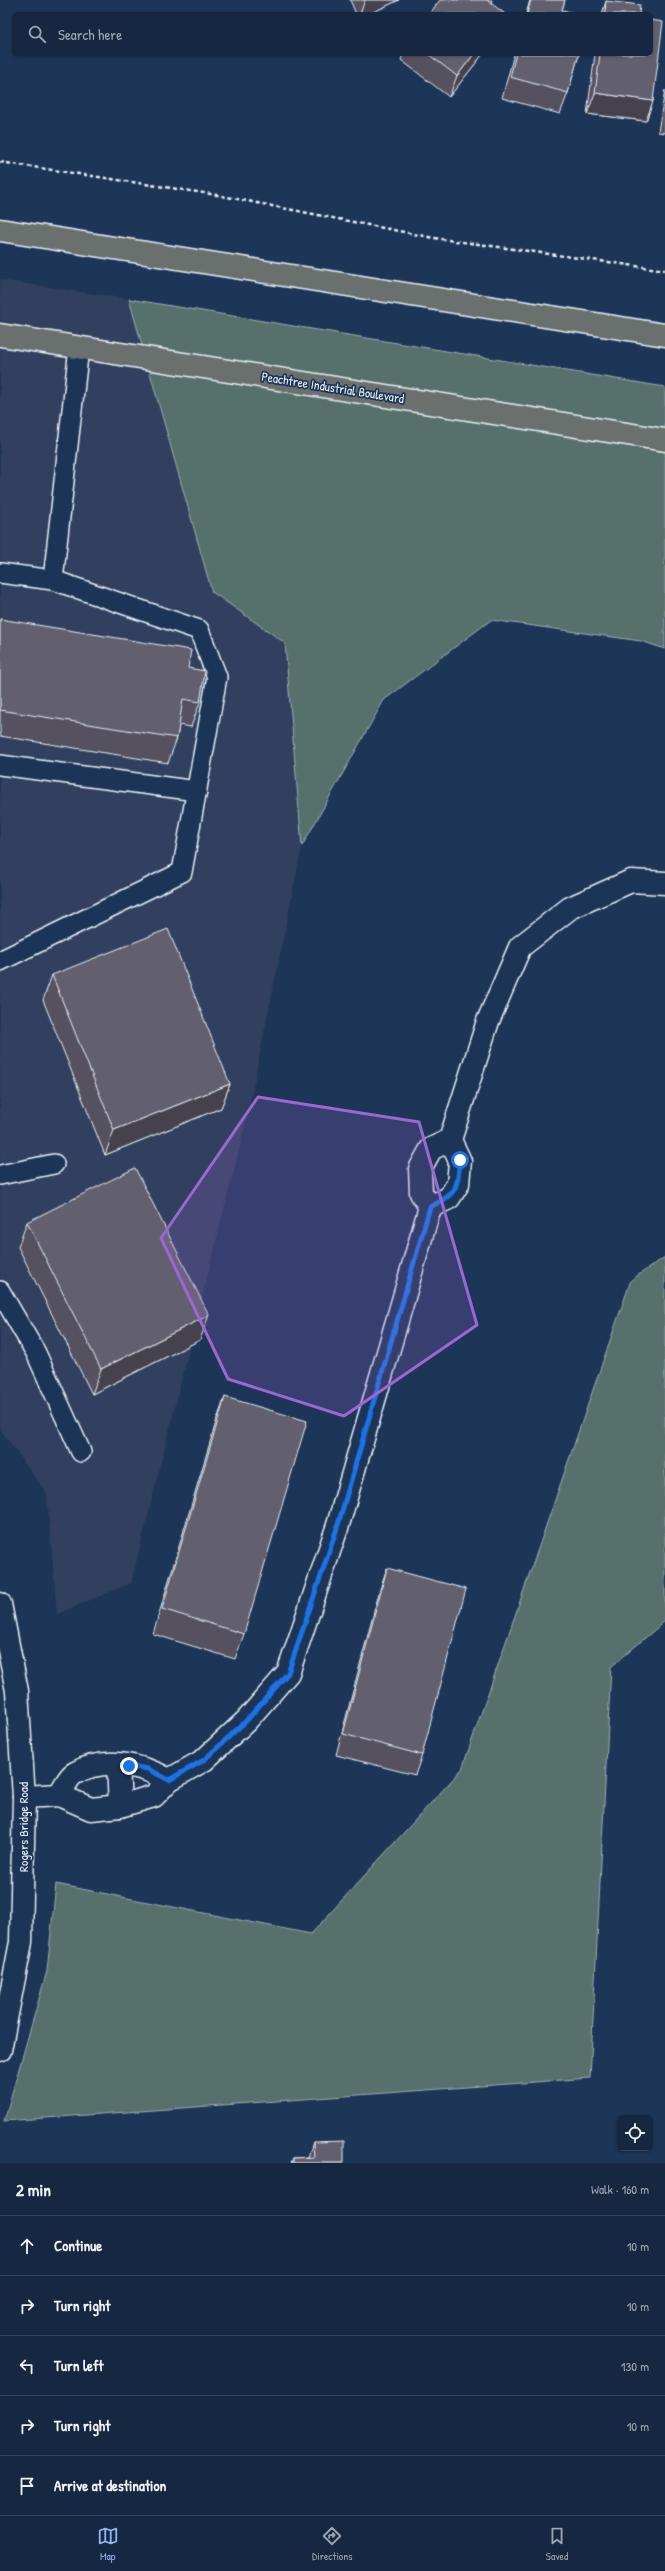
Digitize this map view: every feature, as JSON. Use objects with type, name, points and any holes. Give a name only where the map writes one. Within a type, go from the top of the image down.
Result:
[{"type":"highway","points":[[0,230],[665,335]]},
{"type":"highway","name":"Peachtree Industrial Boulevard","points":[[0,335],[665,440]]},
{"type":"street","points":[[24,1797],[59,1795],[91,1809],[120,1806],[154,1796],[169,1780],[204,1760],[246,1721],[288,1673],[338,1525],[430,1207],[449,1198],[458,1184],[460,1160],[450,1140],[488,1021],[520,947],[570,908],[631,881],[665,883]]},
{"type":"street","points":[[430,1207],[420,1193],[420,1169],[431,1149],[450,1140]]},
{"type":"street","name":"Rogers Bridge Road","points":[[0,1604],[17,1691],[24,1797],[21,1942],[7,1985],[0,2050]]},
{"type":"street","points":[[59,1795],[74,1773],[100,1764],[148,1769],[169,1780]]},
{"type":"street","points":[[118,1765],[120,1806]]},
{"type":"lane","points":[[53,580],[79,347]]},
{"type":"lane","points":[[0,573],[53,580],[199,630],[217,677],[182,872],[0,960]]},
{"type":"lane","points":[[0,765],[197,791]]},
{"type":"lane","points":[[0,1176],[54,1164]]},
{"type":"lane","points":[[0,1291],[36,1353],[81,1452]]},
{"type":"path","points":[[0,162],[217,195],[434,238],[665,270]]},
{"type":"highlighted area","points":[[258,1097],[419,1122],[477,1325],[344,1416],[228,1379],[161,1238]]},
{"type":"shaded area","points":[[0,280],[129,299],[212,592],[285,643],[302,846],[246,1122],[131,1583],[57,1614],[47,1494],[0,1429]]},
{"type":"green space","points":[[129,299],[665,387],[665,649],[641,641],[491,620],[384,700],[302,846],[285,643],[212,592]]},
{"type":"green space","points":[[665,1257],[665,1621],[611,1667],[590,2078],[4,2121],[47,1971],[56,1884],[311,1934],[462,1769],[631,1280]]},
{"type":"building","points":[[440,0],[487,0],[502,12],[431,12]]},
{"type":"building","points":[[531,0],[565,0],[562,10],[570,12],[528,12]]},
{"type":"building","points":[[606,1],[640,5],[639,12],[605,12]]},
{"type":"building","points":[[653,20],[663,22],[653,101],[595,93],[600,56],[653,56]]},
{"type":"building","points":[[431,56],[472,56],[457,76]]},
{"type":"building","points":[[515,56],[578,56],[568,93],[510,77]]},
{"type":"building","points":[[0,619],[191,650],[188,668],[205,671],[200,702],[183,699],[177,738],[0,710]]},
{"type":"building","points":[[168,929],[230,1084],[114,1130],[52,975]]},
{"type":"building","points":[[135,1168],[209,1315],[101,1369],[27,1222]]},
{"type":"building","points":[[225,1397],[307,1421],[244,1634],[162,1609]]},
{"type":"building","points":[[387,1568],[466,1589],[422,1755],[343,1734]]},
{"type":"building","points":[[344,2141],[344,2163],[293,2163],[293,2158],[314,2157],[313,2142]]},
{"type":"route","points":[[129,1766],[148,1769],[169,1780],[204,1760],[246,1721],[288,1673],[338,1525],[430,1207],[449,1198],[458,1184],[460,1160]]}]
